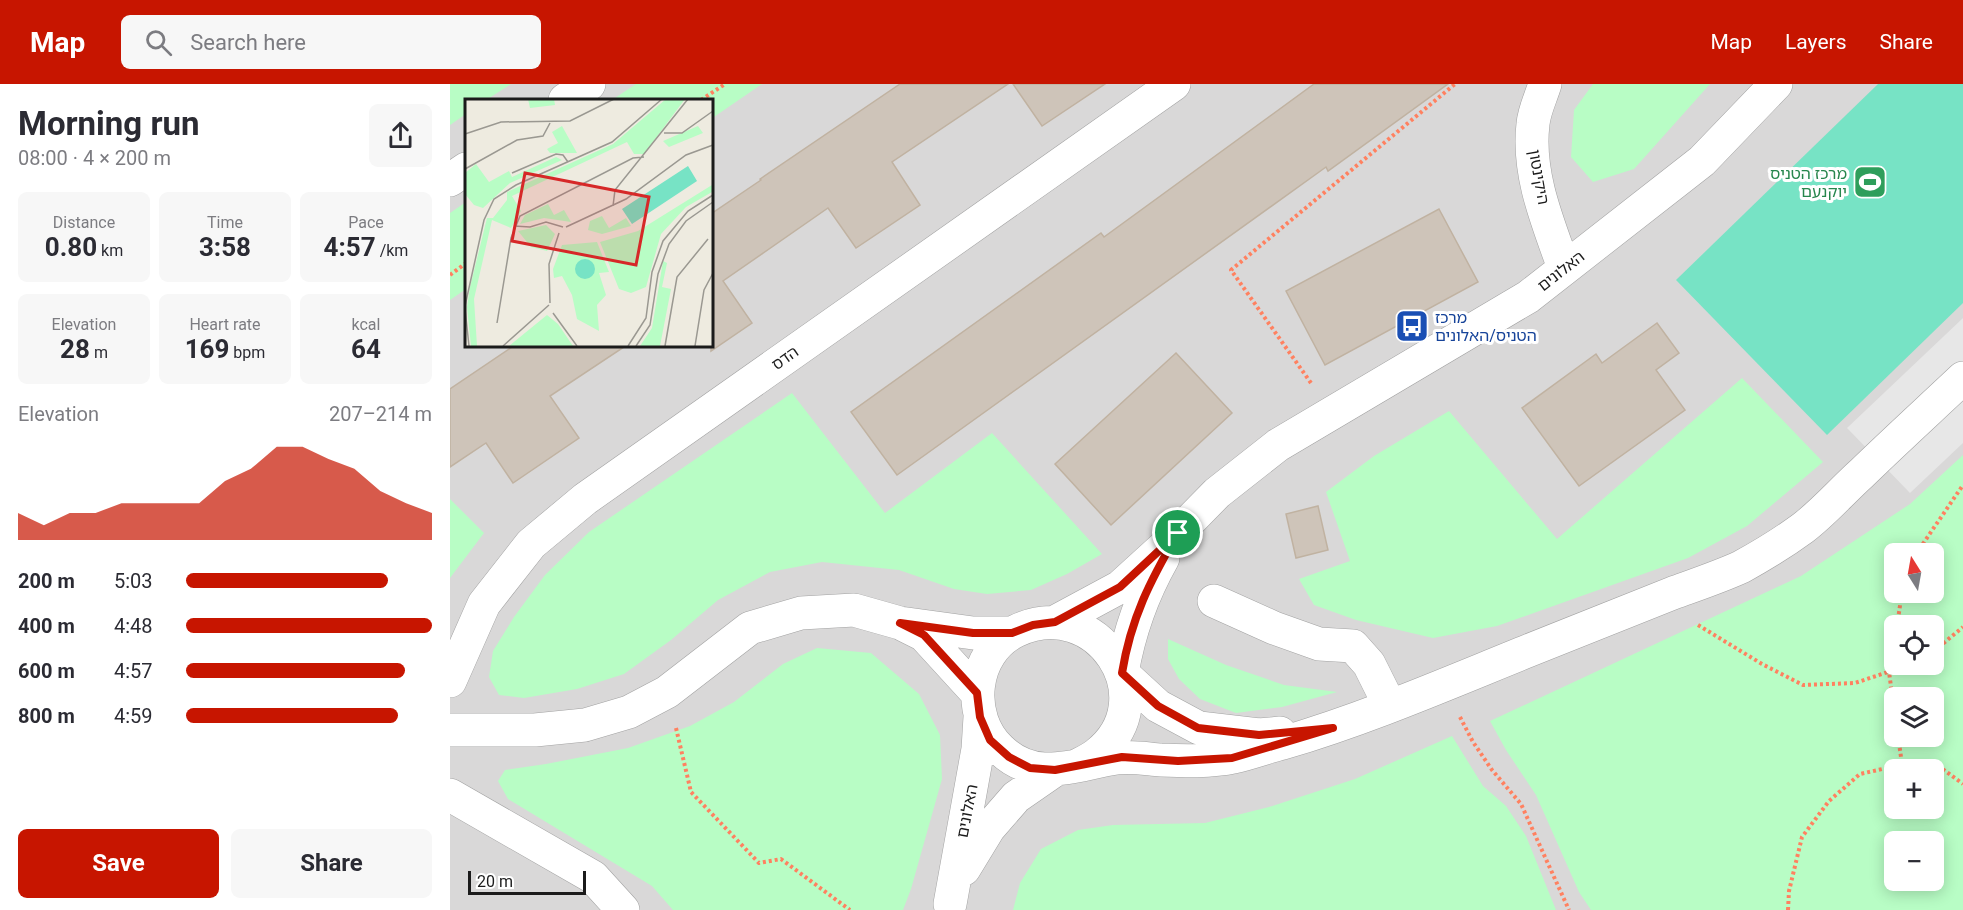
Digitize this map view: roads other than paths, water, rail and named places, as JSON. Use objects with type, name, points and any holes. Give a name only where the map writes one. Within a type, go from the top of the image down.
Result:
[{"type":"street","points":[[566,99],[589,84]]},
{"type":"street","name":"הדס","points":[[450,681],[484,604],[531,544],[585,499],[1174,84]]},
{"type":"street","name":"היקינטון","points":[[1545,84],[1533,123],[1533,160],[1540,199],[1564,268]]},
{"type":"street","name":"האלונים","points":[[1055,622],[1120,587],[1217,493],[1269,452],[1528,297],[1702,161],[1776,84]]},
{"type":"street","points":[[450,180],[465,170]]},
{"type":"street","points":[[900,623],[924,635],[978,705],[990,740],[1009,757],[1030,768],[1067,768],[1122,757],[1178,761],[1232,758],[1333,728],[1741,566],[1804,527],[1963,378]]},
{"type":"street","name":"האלונים","points":[[1122,673],[1127,642],[1138,609],[1151,579],[1178,533]]},
{"type":"street","points":[[1214,601],[1274,628],[1319,644],[1353,646],[1369,664],[1390,706]]},
{"type":"street","points":[[450,730],[535,730],[585,725],[629,712],[667,692],[750,628],[801,613],[854,610],[900,623],[973,633],[1012,633]]},
{"type":"street","points":[[978,705],[982,668],[995,647],[1012,633],[1033,625],[1055,622],[1077,627],[1096,637],[1112,653],[1122,673],[1125,695],[1122,718],[1112,738],[1097,754],[1067,768]]},
{"type":"street","points":[[1122,673],[1158,706],[1198,728],[1259,735],[1333,728]]},
{"type":"street","name":"האלונים","points":[[949,907],[978,749],[978,705]]},
{"type":"street","name":"האלונים","points":[[949,907],[966,866],[989,828],[1016,797],[1067,768]]},
{"type":"street","points":[[450,795],[593,877],[623,910]]},
{"type":"place","name":"מרכז הטניס יוקנעם","points":[[1870,182]]},
{"type":"place","name":"מרכז הטניס/האלונים","points":[[1412,326]]}]
